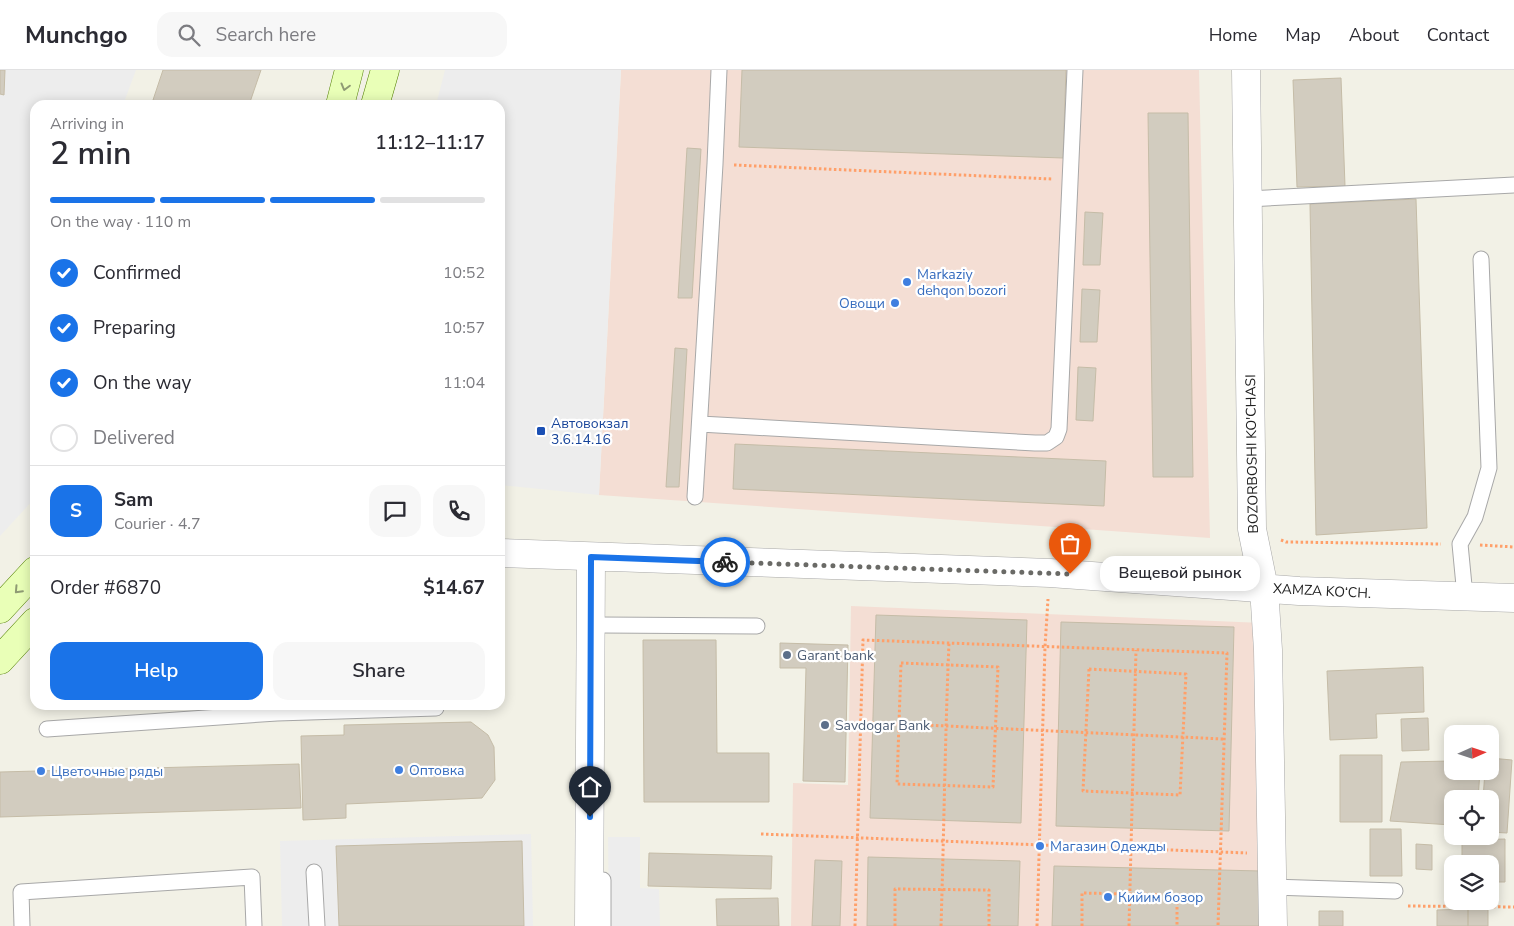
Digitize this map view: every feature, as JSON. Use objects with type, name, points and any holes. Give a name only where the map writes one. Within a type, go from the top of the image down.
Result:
[{"type":"main road","points":[[341,100],[349,70]]},
{"type":"main road","points":[[376,100],[385,70]]},
{"type":"main road","points":[[0,609],[30,577]]},
{"type":"main road","points":[[0,660],[30,627]]},
{"type":"street","name":"BOZORBOSHI KO'CHASI","points":[[1246,70],[1252,529],[1264,588],[1268,650],[1270,853],[1273,926]]},
{"type":"street","name":"XAMZA KO‘CH.","points":[[505,553],[1050,573],[1264,588],[1514,598]]},
{"type":"street","points":[[589,926],[595,558]]},
{"type":"lane","points":[[696,497],[716,164],[719,70]]},
{"type":"lane","points":[[700,424],[1035,443],[1047,442],[1056,438],[1059,429],[1075,70]]},
{"type":"lane","points":[[1248,199],[1514,185]]},
{"type":"lane","points":[[1465,596],[1460,544],[1475,517],[1489,468],[1481,259]]},
{"type":"lane","points":[[595,558],[601,625],[603,926]]},
{"type":"lane","points":[[601,625],[757,626]]},
{"type":"lane","points":[[48,728],[264,710]]},
{"type":"lane","points":[[314,872],[316,926]]},
{"type":"lane","points":[[22,926],[21,892],[252,877],[254,926]]},
{"type":"lane","points":[[1272,887],[1394,891]]},
{"type":"path","points":[[716,164],[1070,180]]},
{"type":"path","points":[[1252,529],[1286,542],[1460,544],[1514,547]]},
{"type":"path","points":[[1037,926],[1045,647],[1050,573]]},
{"type":"path","points":[[855,926],[864,640],[1227,653],[1218,926]]},
{"type":"path","points":[[941,926],[945,785],[944,726],[949,643]]},
{"type":"path","points":[[1129,926],[1136,650]]},
{"type":"path","points":[[901,663],[998,667],[993,788],[896,784],[899,724],[901,663]]},
{"type":"path","points":[[1089,669],[1186,674],[1180,795],[1083,791],[1087,733],[1089,669]]},
{"type":"path","points":[[861,722],[1223,739]]},
{"type":"path","points":[[760,834],[1220,853],[1270,853]]},
{"type":"path","points":[[894,926],[895,888],[989,890],[989,926]]},
{"type":"path","points":[[1082,926],[1082,893],[1177,895],[1177,926]]},
{"type":"shaded area","points":[[0,70],[136,70],[125,100],[30,100],[30,503],[0,536]]},
{"type":"shaded area","points":[[445,70],[621,70],[599,495],[505,486],[505,100],[437,100]]},
{"type":"shaded area","name":"Markaziy dehqon bozori","points":[[621,70],[1199,70],[1210,538],[599,495]]},
{"type":"shaded area","points":[[851,606],[1263,623],[1265,926],[791,926],[793,783],[848,785]]},
{"type":"shaded area","points":[[531,834],[533,926],[282,926],[280,841]]},
{"type":"shaded area","points":[[608,837],[640,837],[640,888],[659,889],[660,926],[609,926]]},
{"type":"building","points":[[0,70],[5,70],[4,95],[0,94]]},
{"type":"building","points":[[163,70],[261,70],[251,100],[153,100]]},
{"type":"building","points":[[742,70],[1066,70],[1063,158],[739,147]]},
{"type":"building","points":[[1341,78],[1345,186],[1297,187],[1293,80]]},
{"type":"building","points":[[1148,113],[1188,113],[1193,477],[1153,477]]},
{"type":"building","points":[[687,148],[701,149],[692,298],[678,298]]},
{"type":"building","points":[[1416,199],[1427,528],[1316,535],[1310,204]]},
{"type":"building","points":[[1085,212],[1103,213],[1100,265],[1083,265]]},
{"type":"building","points":[[1082,289],[1100,290],[1097,342],[1080,342]]},
{"type":"building","points":[[675,348],[687,349],[679,487],[666,487]]},
{"type":"building","points":[[1078,367],[1096,368],[1093,421],[1076,420]]},
{"type":"building","points":[[735,444],[1106,461],[1104,506],[733,489]]},
{"type":"building","points":[[876,615],[1027,620],[1021,823],[870,818]]},
{"type":"building","points":[[1061,622],[1234,627],[1229,831],[1056,826]]},
{"type":"building","points":[[643,640],[716,640],[717,753],[769,753],[769,802],[644,802]]},
{"type":"building","name":"Savdogar Bank","points":[[780,643],[848,645],[845,782],[803,781],[806,668],[780,668]]},
{"type":"building","points":[[1423,667],[1424,712],[1376,714],[1377,738],[1330,740],[1327,671]]},
{"type":"building","points":[[1428,718],[1429,750],[1402,751],[1401,719]]},
{"type":"building","name":"Оптовка","points":[[471,722],[488,735],[494,747],[495,780],[482,798],[346,804],[346,818],[303,820],[301,736],[344,735],[344,725]]},
{"type":"building","points":[[1340,755],[1382,755],[1382,822],[1340,822]]},
{"type":"building","points":[[1499,759],[1512,760],[1507,833],[1499,833],[1499,790],[1484,790],[1484,780],[1499,780]]},
{"type":"building","points":[[1444,761],[1444,780],[1479,780],[1479,790],[1444,790],[1444,824],[1390,821],[1401,762]]},
{"type":"building","points":[[299,764],[301,808],[0,817],[0,772]]},
{"type":"building","points":[[1370,829],[1401,829],[1402,876],[1370,876]]},
{"type":"building","points":[[1499,839],[1505,839],[1505,882],[1499,882],[1499,855],[1462,855],[1462,845],[1499,845]]},
{"type":"building","points":[[522,841],[524,926],[339,926],[336,846]]},
{"type":"building","points":[[1416,844],[1432,845],[1432,870],[1416,869]]},
{"type":"building","points":[[649,853],[772,856],[771,889],[648,886]]},
{"type":"building","points":[[868,857],[1020,861],[1018,926],[867,926]]},
{"type":"building","points":[[815,860],[842,861],[840,926],[812,926]]},
{"type":"building","points":[[1054,866],[1261,871],[1260,926],[1052,926]]},
{"type":"building","points":[[778,898],[779,926],[717,926],[716,899]]},
{"type":"building","points":[[1437,910],[1468,910],[1468,926],[1437,926]]},
{"type":"building","points":[[1468,910],[1488,910],[1488,926],[1468,926]]},
{"type":"building","points":[[1319,911],[1343,911],[1343,926],[1319,926]]},
{"type":"way so far","points":[[725,562],[1070,574]]},
{"type":"place","name":"Markaziy dehqon bozori","points":[[907,282]]},
{"type":"place","name":"Овощи","points":[[895,303]]},
{"type":"place","name":"Автовокзал 3.6.14.16","points":[[541,431]]},
{"type":"place","name":"Вещевой рынок","points":[[1070,574]]},
{"type":"place","name":"Garant bank","points":[[787,655]]},
{"type":"place","name":"Savdogar Bank","points":[[825,725]]},
{"type":"place","name":"Оптовка","points":[[399,770]]},
{"type":"place","name":"Цветочные ряды","points":[[41,771]]},
{"type":"place","name":"Магазин Одежды","points":[[1040,846]]},
{"type":"place","name":"Кийим бозор","points":[[1108,897]]},
{"type":"route","points":[[590,817],[591,557],[725,562]]}]
